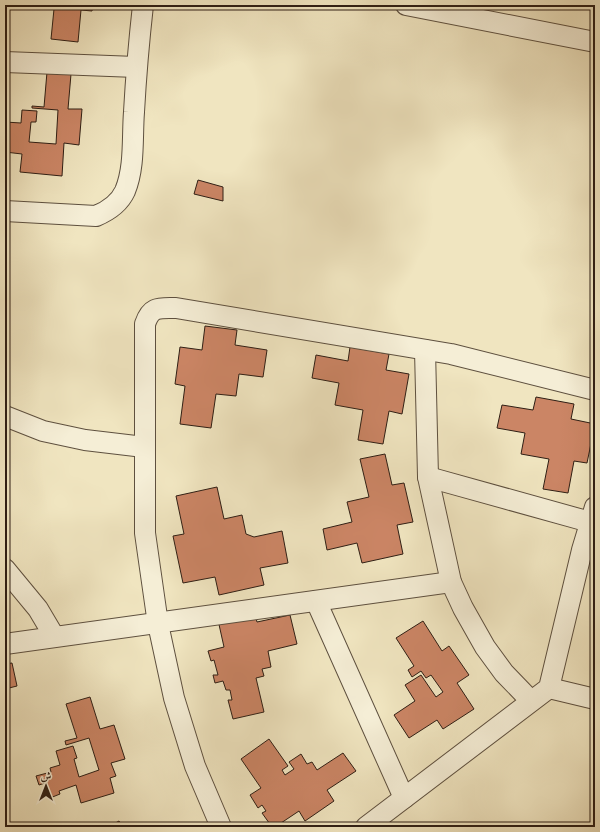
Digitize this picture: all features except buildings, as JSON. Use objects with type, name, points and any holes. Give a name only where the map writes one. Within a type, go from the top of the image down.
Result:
[{"type":"street","points":[[5,211],[96,216],[109,210],[117,203],[125,191],[130,172],[136,66],[143,5]]},
{"type":"street","points":[[406,5],[595,42]]},
{"type":"street","points":[[5,62],[136,66]]},
{"type":"street","points":[[220,827],[195,766],[174,698],[158,624],[145,533],[145,324],[148,314],[154,309],[176,308],[451,354],[595,390]]},
{"type":"street","points":[[425,350],[428,477],[451,582],[462,608],[486,647],[504,673],[531,701]]},
{"type":"street","points":[[5,416],[43,432],[85,440],[144,447]]},
{"type":"street","points":[[366,827],[548,688],[589,551],[593,514],[428,477]]},
{"type":"street","points":[[5,569],[38,609],[54,636]]},
{"type":"street","points":[[5,644],[54,636],[158,624],[451,582]]},
{"type":"street","points":[[316,601],[404,798]]},
{"type":"street","points":[[548,688],[595,699]]}]
